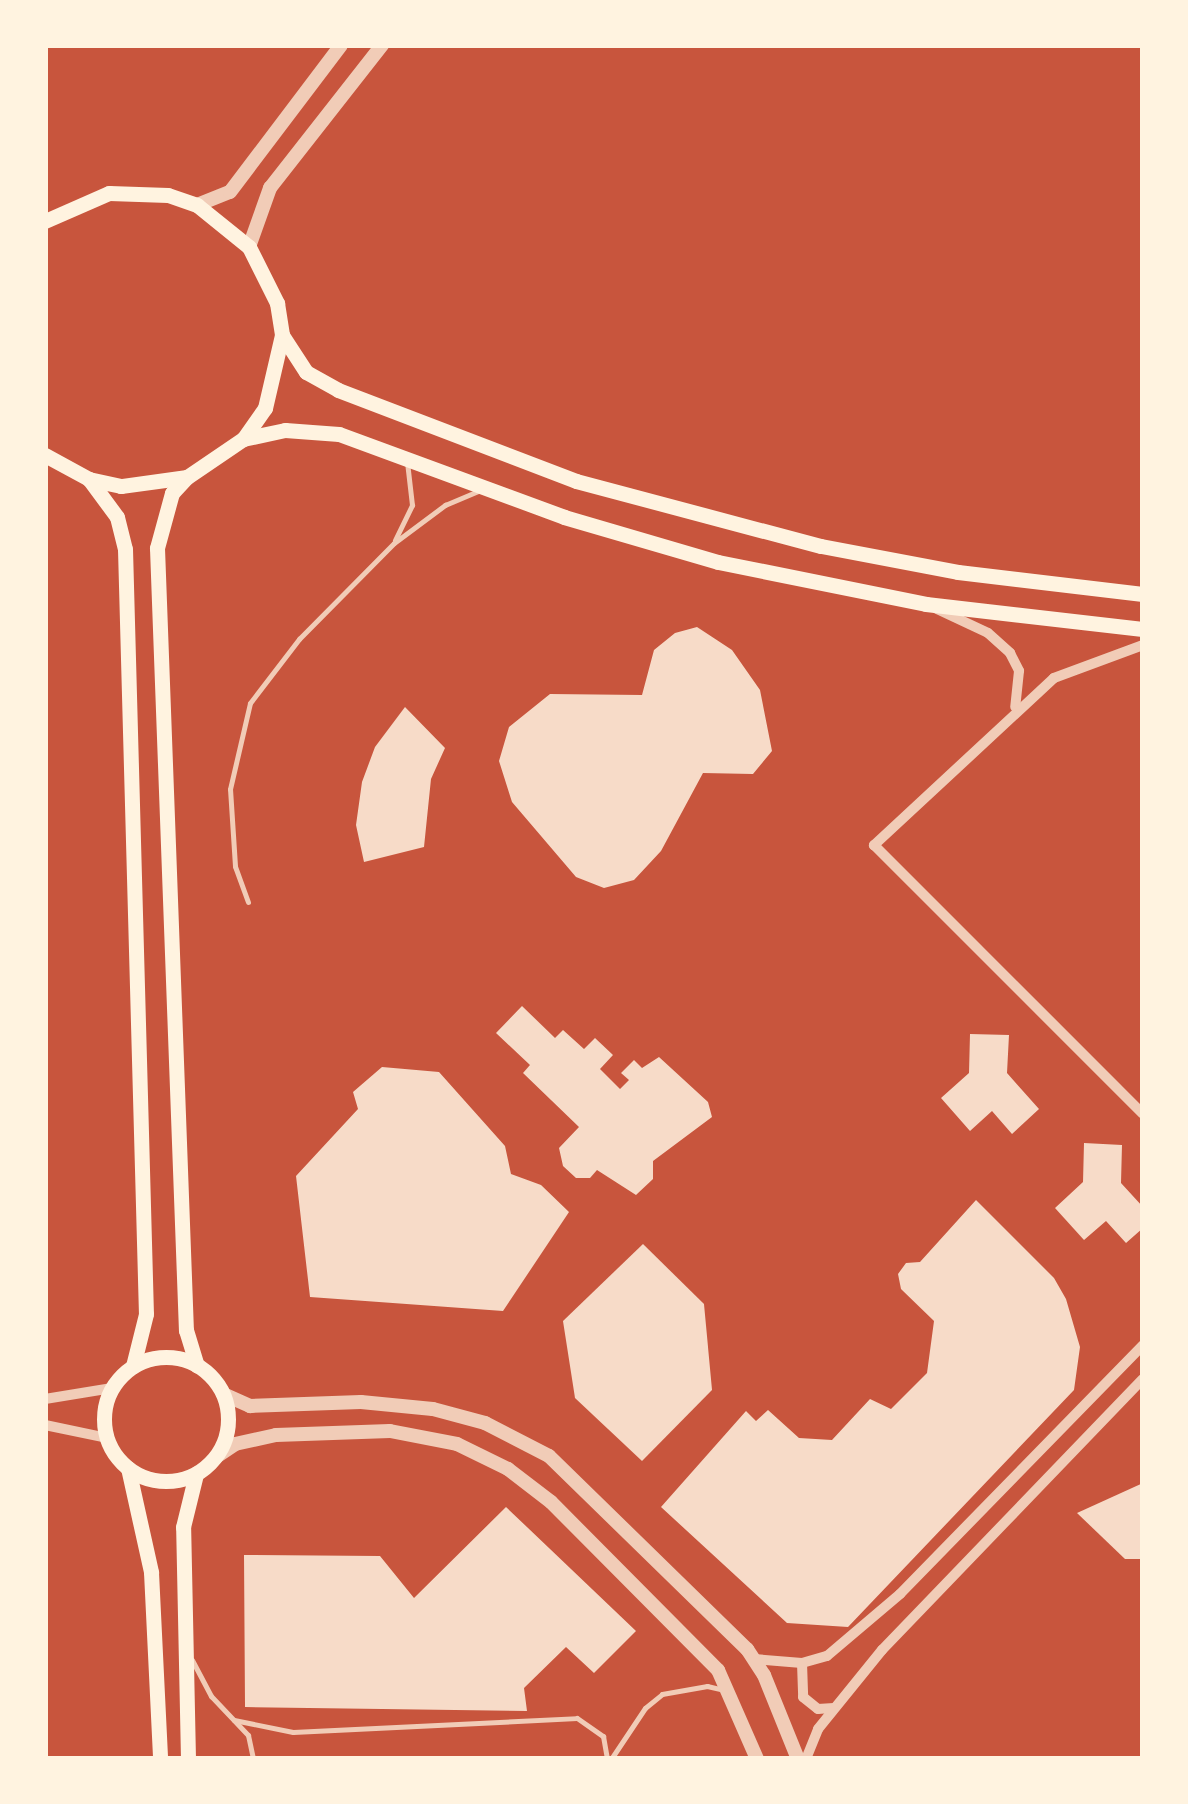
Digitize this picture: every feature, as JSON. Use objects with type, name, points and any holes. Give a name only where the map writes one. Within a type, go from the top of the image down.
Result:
[{"type":"main road","points":[[45,221],[109,193],[168,195],[197,205],[249,246],[266,274],[282,335],[306,372],[338,390],[576,482],[821,546],[958,572],[1143,594]]},
{"type":"main road","points":[[128,1468],[161,1481],[196,1474],[216,1457],[228,1427],[223,1394],[198,1365],[186,1330],[158,548],[172,493],[186,477],[243,439],[265,408],[282,335]]},
{"type":"main road","points":[[243,439],[316,430],[718,562],[926,604],[1143,630]]},
{"type":"main road","points":[[45,456],[89,479],[154,485],[186,477]]},
{"type":"main road","points":[[89,479],[117,517],[125,549],[146,1314],[134,1366]]},
{"type":"main road","points":[[160,1759],[151,1572],[128,1468],[107,1438],[104,1413],[112,1388],[134,1366],[165,1356],[198,1365]]},
{"type":"main road","points":[[188,1759],[183,1527],[196,1474]]},
{"type":"street","points":[[197,205],[230,192],[342,45]]},
{"type":"street","points":[[249,246],[270,188],[382,45]]},
{"type":"street","points":[[926,604],[988,633],[1010,653],[1019,671],[1015,708]]},
{"type":"street","points":[[1143,645],[1072,667],[1015,708],[874,845],[1143,1114]]},
{"type":"street","points":[[754,1659],[802,1663],[827,1656],[900,1594],[1143,1345]]},
{"type":"street","points":[[806,1759],[834,1708],[1143,1379]]},
{"type":"street","points":[[45,1399],[112,1388]]},
{"type":"street","points":[[223,1394],[250,1406],[408,1405],[485,1423],[529,1443],[608,1507],[754,1659],[798,1759]]},
{"type":"street","points":[[45,1425],[107,1438]]},
{"type":"street","points":[[216,1457],[247,1440],[368,1431],[432,1437],[474,1451],[551,1502],[680,1629],[732,1693],[758,1759]]},
{"type":"street","points":[[802,1663],[803,1697],[818,1709],[834,1708]]},
{"type":"lane","points":[[394,543],[412,505],[404,456]]},
{"type":"lane","points":[[248,902],[236,866],[231,804],[242,721],[299,640],[394,543],[464,494],[501,492]]},
{"type":"lane","points":[[186,1648],[210,1696],[248,1735],[253,1759]]},
{"type":"lane","points":[[609,1759],[645,1708],[662,1694],[707,1686],[732,1693]]},
{"type":"lane","points":[[234,1720],[293,1732],[578,1718],[602,1736],[609,1759]]},
{"type":"building","points":[[697,627],[732,650],[760,690],[772,751],[753,774],[703,773],[661,851],[634,880],[604,888],[576,877],[512,802],[499,761],[509,727],[550,694],[642,695],[654,650],[675,633]]},
{"type":"building","points":[[405,707],[445,748],[431,779],[424,847],[364,862],[356,825],[362,782],[375,747]]},
{"type":"building","points":[[522,1006],[555,1038],[563,1030],[584,1049],[595,1038],[613,1055],[600,1069],[620,1089],[629,1080],[621,1073],[634,1060],[642,1068],[659,1057],[708,1102],[712,1117],[653,1161],[653,1179],[636,1195],[597,1170],[590,1178],[576,1178],[563,1166],[559,1148],[579,1127],[523,1073],[530,1065],[496,1033]]},
{"type":"building","points":[[970,1034],[1009,1035],[1007,1073],[1039,1109],[1012,1134],[992,1111],[970,1131],[941,1098],[969,1073]]},
{"type":"building","points":[[382,1067],[439,1072],[505,1146],[511,1174],[541,1185],[569,1212],[503,1311],[310,1297],[296,1176],[358,1109],[353,1092]]},
{"type":"building","points":[[1084,1143],[1122,1145],[1121,1183],[1143,1207],[1143,1228],[1126,1243],[1106,1221],[1084,1240],[1055,1208],[1083,1182]]},
{"type":"building","points":[[976,1200],[1054,1278],[1066,1299],[1080,1347],[1074,1390],[848,1627],[787,1623],[661,1507],[746,1411],[756,1421],[768,1410],[799,1438],[832,1440],[870,1399],[891,1409],[927,1373],[934,1321],[901,1289],[898,1274],[906,1263],[920,1262]]},
{"type":"building","points":[[643,1244],[704,1304],[712,1390],[642,1461],[575,1398],[563,1321]]},
{"type":"building","points":[[1143,1483],[1143,1559],[1125,1559],[1077,1513]]},
{"type":"building","points":[[506,1507],[636,1631],[594,1673],[566,1647],[524,1688],[527,1711],[245,1707],[244,1555],[380,1556],[414,1598]]}]
